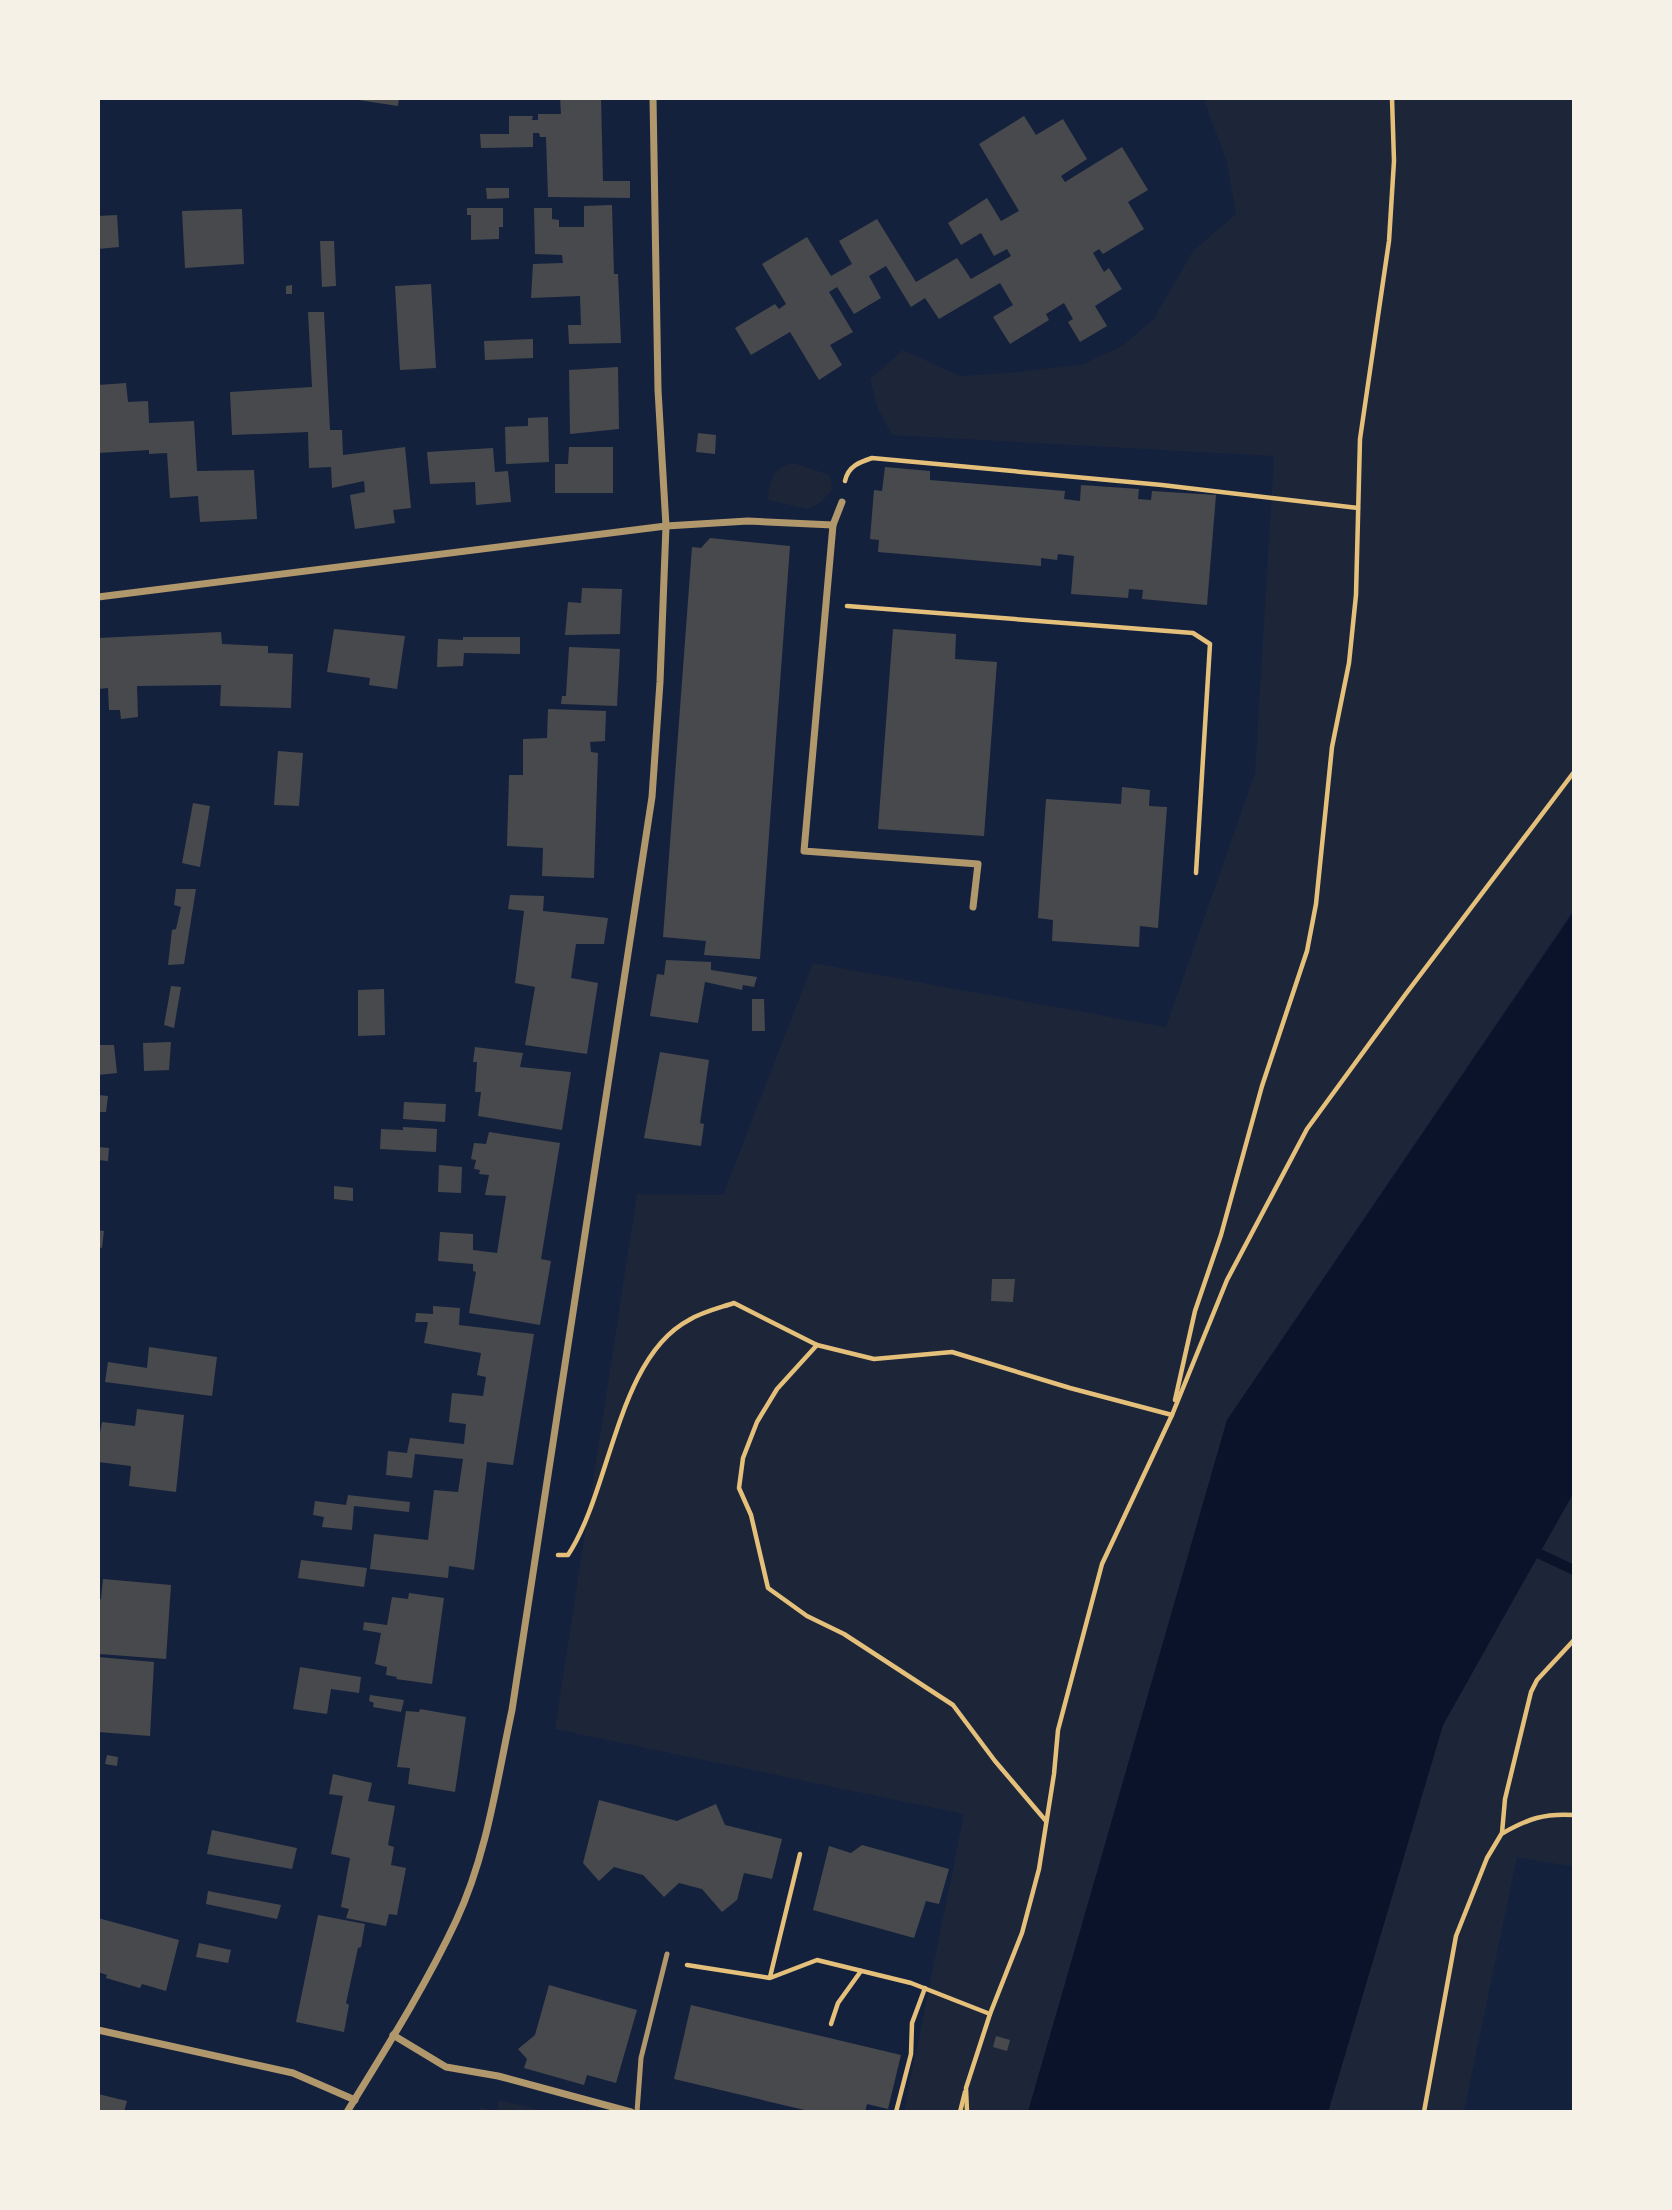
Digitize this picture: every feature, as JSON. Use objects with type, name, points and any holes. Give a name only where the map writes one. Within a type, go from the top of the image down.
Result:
[{"type":"street","points":[[347,2112],[456,1921],[473,1877],[486,1831],[512,1710],[652,797],[666,526],[658,390],[653,98]]},
{"type":"street","points":[[842,502],[834,526],[804,851],[978,864],[973,907]]},
{"type":"street","points":[[98,597],[666,526],[748,521],[834,526]]},
{"type":"street","points":[[98,2030],[293,2073],[355,2100]]},
{"type":"street","points":[[393,2035],[446,2067],[498,2076],[631,2112]]},
{"type":"lane","points":[[637,2112],[641,2058],[667,1954]]},
{"type":"path","points":[[1172,1415],[1195,1311],[1222,1235],[1262,1086],[1307,951],[1316,904],[1332,747],[1349,663],[1356,595],[1360,439],[1389,241],[1394,162],[1392,98]]},
{"type":"path","points":[[842,502],[846,475],[856,463],[872,458],[1162,485],[1358,508]]},
{"type":"path","points":[[826,604],[1193,633],[1210,644],[1196,873]]},
{"type":"path","points":[[960,2112],[990,2014],[1022,1933],[1039,1869],[1058,1730],[1102,1564],[1172,1415],[1227,1280],[1307,1129],[1574,772]]},
{"type":"path","points":[[536,1554],[568,1555],[574,1546],[590,1514],[632,1393],[646,1362],[663,1341],[688,1320],[734,1303],[817,1345],[873,1359],[952,1352],[1070,1388],[1172,1415]]},
{"type":"path","points":[[817,1345],[777,1390],[757,1422],[743,1458],[739,1488],[751,1514],[768,1588],[807,1616],[844,1634],[953,1705],[1046,1822]]},
{"type":"path","points":[[1424,2112],[1456,1936],[1487,1858],[1502,1833],[1505,1799],[1531,1692],[1537,1680],[1574,1640]]},
{"type":"path","points":[[1502,1833],[1530,1818],[1557,1814],[1574,1815]]},
{"type":"path","points":[[770,1978],[800,1854]]},
{"type":"path","points":[[665,1963],[706,1966],[770,1978],[817,1960],[925,1988],[990,2014]]},
{"type":"path","points":[[831,2024],[838,2003],[861,1971]]},
{"type":"path","points":[[896,2112],[912,2054],[912,2023],[925,1988]]},
{"type":"path","points":[[966,2088],[967,2112]]},
{"type":"shaded area","points":[[1203,98],[1574,98],[1574,909],[1227,1420],[1028,2112],[904,2112],[964,1814],[555,1729],[637,1194],[723,1195],[813,963],[1166,1027],[1255,773],[1274,456],[892,435],[878,409],[870,379],[903,350],[960,376],[1083,364],[1122,346],[1153,320],[1193,251],[1236,214],[1227,162]]},
{"type":"shaded area","points":[[793,463],[830,475],[832,490],[821,502],[808,509],[768,500],[773,476]]},
{"type":"shaded area","points":[[1574,911],[1574,1492],[1443,1725],[1328,2112],[1028,2112],[1227,1420]]},
{"type":"shaded area","points":[[1574,1492],[1574,1867],[1517,1857],[1464,2112],[1328,2112],[1443,1725]]},
{"type":"shaded area","points":[[499,2100],[548,2112],[480,2112],[480,2107],[497,2111]]},
{"type":"building","points":[[345,98],[399,98],[398,106]]},
{"type":"building","points":[[560,98],[601,98],[603,181],[630,181],[630,198],[548,197],[546,137],[540,137],[539,133],[533,133],[533,147],[481,148],[480,134],[509,134],[509,116],[533,116],[532,120],[538,120],[538,114],[561,114]]},
{"type":"building","points":[[1024,116],[1036,135],[1063,119],[1087,159],[1061,176],[1065,182],[1122,147],[1148,190],[1128,202],[1144,229],[1103,254],[1099,249],[1093,253],[1104,272],[1109,268],[1122,289],[1095,306],[1107,326],[1080,342],[1068,322],[1073,319],[1064,303],[1046,314],[1049,320],[1010,344],[993,317],[1013,305],[1000,283],[939,319],[925,298],[911,307],[886,266],[869,276],[881,298],[854,314],[837,287],[829,292],[853,332],[830,345],[842,365],[819,380],[790,332],[751,355],[735,328],[775,304],[779,309],[786,304],[762,264],[807,237],[831,276],[852,264],[839,241],[877,219],[916,282],[957,258],[971,279],[1011,256],[1007,249],[994,256],[981,233],[961,245],[948,223],[987,198],[1001,221],[1019,211],[979,144]]},
{"type":"building","points":[[486,188],[509,188],[509,198],[487,199]]},
{"type":"building","points":[[612,205],[614,274],[618,274],[621,343],[569,344],[568,325],[581,325],[580,296],[531,298],[533,264],[563,263],[562,255],[535,254],[534,208],[552,208],[552,219],[559,220],[559,227],[584,227],[584,206]]},
{"type":"building","points":[[467,208],[503,208],[503,227],[499,227],[499,239],[471,240],[471,215],[467,215]]},
{"type":"building","points":[[242,209],[244,264],[185,268],[182,211]]},
{"type":"building","points":[[117,215],[119,247],[98,249],[98,216]]},
{"type":"building","points":[[320,241],[334,241],[336,286],[322,287]]},
{"type":"building","points":[[431,284],[436,368],[400,370],[395,286]]},
{"type":"building","points":[[292,285],[292,294],[286,294],[286,286]]},
{"type":"building","points":[[308,312],[324,312],[330,430],[342,430],[343,455],[405,447],[411,508],[393,510],[395,523],[355,529],[350,495],[365,492],[364,481],[332,488],[331,467],[309,468],[308,432],[232,435],[230,392],[312,387]]},
{"type":"building","points":[[533,339],[533,358],[485,360],[484,341]]},
{"type":"building","points":[[618,367],[619,429],[570,434],[569,370]]},
{"type":"building","points":[[126,383],[128,402],[148,401],[149,423],[194,421],[197,471],[254,470],[257,519],[200,522],[198,496],[170,498],[167,453],[149,454],[149,450],[98,453],[98,385]]},
{"type":"building","points":[[548,417],[549,462],[506,464],[505,427],[528,426],[528,418]]},
{"type":"building","points":[[698,433],[716,435],[715,454],[696,452]]},
{"type":"building","points":[[569,447],[613,447],[613,493],[555,493],[555,464],[568,464]]},
{"type":"building","points":[[493,448],[495,472],[508,471],[511,502],[476,505],[475,482],[430,484],[427,452]]},
{"type":"building","points":[[885,467],[930,471],[930,480],[1065,491],[1064,499],[1080,501],[1081,485],[1139,489],[1138,499],[1151,500],[1152,491],[1216,495],[1207,605],[1142,599],[1143,590],[1129,589],[1128,598],[1071,594],[1074,556],[1058,554],[1057,560],[1041,558],[1041,566],[878,552],[879,540],[870,539],[874,490],[882,491]]},
{"type":"building","points":[[710,538],[790,546],[760,959],[704,955],[706,941],[663,937],[692,547],[701,548]]},
{"type":"building","points":[[582,588],[622,589],[620,634],[565,635],[568,602],[581,603]]},
{"type":"building","points":[[334,629],[405,636],[397,689],[369,685],[370,678],[327,672]]},
{"type":"building","points":[[893,629],[956,634],[955,659],[997,662],[984,836],[878,829]]},
{"type":"building","points":[[221,632],[222,644],[268,646],[268,653],[293,654],[291,708],[220,706],[221,685],[137,686],[138,717],[121,719],[120,710],[109,710],[108,688],[98,689],[98,638]]},
{"type":"building","points":[[463,637],[520,637],[520,654],[464,653],[463,666],[437,667],[438,639],[463,640]]},
{"type":"building","points":[[569,647],[620,649],[617,706],[561,704],[562,696],[566,696]]},
{"type":"building","points":[[548,709],[606,711],[605,741],[590,742],[591,752],[598,753],[594,878],[542,876],[543,848],[507,846],[509,775],[523,775],[523,739],[547,738]]},
{"type":"building","points":[[278,751],[303,753],[299,806],[274,805]]},
{"type":"building","points":[[1122,787],[1150,790],[1149,806],[1167,807],[1158,928],[1140,926],[1139,947],[1052,941],[1053,920],[1038,918],[1046,799],[1121,804]]},
{"type":"building","points":[[193,803],[210,806],[200,867],[182,863]]},
{"type":"building","points":[[176,889],[196,889],[184,964],[168,965],[172,930],[176,929],[181,907],[174,905]]},
{"type":"building","points":[[510,895],[544,896],[543,911],[608,918],[604,944],[576,944],[571,978],[598,983],[587,1054],[525,1045],[535,987],[515,983],[524,911],[508,909]]},
{"type":"building","points":[[666,960],[711,962],[711,970],[757,977],[754,987],[743,985],[742,990],[705,982],[698,1023],[650,1016],[657,974],[664,975]]},
{"type":"building","points":[[171,986],[181,987],[174,1028],[164,1025]]},
{"type":"building","points":[[384,989],[385,1035],[358,1036],[358,990]]},
{"type":"building","points":[[752,999],[764,999],[765,1031],[752,1031]]},
{"type":"building","points":[[171,1042],[169,1070],[144,1071],[143,1043]]},
{"type":"building","points":[[98,1045],[114,1045],[117,1073],[98,1075]]},
{"type":"building","points":[[475,1047],[523,1053],[520,1067],[571,1072],[562,1130],[478,1116],[481,1092],[475,1092]]},
{"type":"building","points":[[660,1052],[709,1060],[700,1123],[704,1124],[701,1146],[644,1138]]},
{"type":"building","points":[[98,1095],[108,1096],[106,1112],[98,1112]]},
{"type":"building","points":[[404,1102],[446,1104],[445,1122],[403,1119]]},
{"type":"building","points":[[403,1127],[437,1129],[436,1152],[380,1149],[381,1129],[403,1130]]},
{"type":"building","points":[[489,1132],[560,1143],[541,1259],[551,1261],[540,1325],[469,1313],[476,1272],[473,1271],[473,1264],[438,1261],[440,1232],[473,1234],[473,1250],[497,1253],[506,1196],[485,1195],[489,1175],[479,1174],[480,1170],[474,1169],[476,1160],[471,1159],[474,1143],[486,1144]]},
{"type":"building","points":[[98,1147],[109,1148],[108,1161],[98,1160]]},
{"type":"building","points":[[439,1165],[462,1167],[461,1193],[438,1192]]},
{"type":"building","points":[[334,1186],[353,1188],[353,1201],[334,1199]]},
{"type":"building","points":[[98,1230],[104,1231],[102,1248],[98,1247]]},
{"type":"building","points":[[992,1279],[1015,1279],[1013,1302],[991,1301]]},
{"type":"building","points":[[433,1306],[460,1308],[459,1325],[534,1334],[513,1465],[487,1462],[474,1570],[449,1566],[448,1578],[370,1569],[374,1534],[428,1540],[434,1490],[458,1492],[463,1459],[415,1454],[412,1478],[386,1475],[388,1451],[407,1453],[410,1438],[464,1444],[466,1424],[449,1422],[452,1393],[483,1396],[486,1377],[477,1375],[481,1353],[424,1343],[428,1322],[415,1322],[416,1313],[433,1314]]},
{"type":"building","points":[[149,1347],[217,1357],[212,1396],[105,1382],[108,1362],[147,1368]]},
{"type":"building","points":[[137,1409],[184,1415],[176,1492],[129,1486],[131,1466],[98,1462],[102,1422],[135,1426]]},
{"type":"building","points":[[348,1495],[410,1502],[409,1512],[354,1506],[352,1530],[322,1527],[324,1517],[313,1515],[315,1501],[346,1505]]},
{"type":"building","points":[[301,1560],[367,1568],[364,1587],[298,1578]]},
{"type":"building","points":[[103,1579],[171,1585],[166,1659],[99,1654],[98,1599],[101,1599]]},
{"type":"building","points":[[409,1593],[444,1598],[432,1684],[386,1675],[387,1667],[375,1664],[381,1633],[363,1630],[364,1622],[387,1625],[392,1597],[408,1599]]},
{"type":"building","points":[[98,1657],[154,1662],[150,1736],[98,1732]]},
{"type":"building","points":[[300,1667],[361,1677],[359,1693],[331,1689],[327,1714],[293,1709]]},
{"type":"building","points":[[370,1695],[404,1700],[401,1712],[373,1707],[374,1703],[369,1701]]},
{"type":"building","points":[[420,1709],[466,1717],[455,1792],[408,1784],[410,1768],[397,1767],[406,1711],[419,1712]]},
{"type":"building","points":[[107,1755],[118,1757],[117,1766],[105,1764]]},
{"type":"building","points":[[333,1774],[372,1783],[368,1801],[395,1806],[388,1845],[394,1847],[391,1865],[406,1868],[397,1915],[389,1914],[386,1926],[346,1918],[349,1909],[341,1907],[350,1858],[331,1854],[343,1796],[329,1794]]},
{"type":"building","points":[[599,1800],[677,1821],[716,1804],[725,1825],[782,1839],[772,1879],[744,1873],[737,1900],[722,1912],[702,1889],[679,1883],[664,1897],[643,1875],[614,1867],[599,1881],[583,1863]]},
{"type":"building","points":[[212,1830],[297,1848],[292,1869],[207,1854]]},
{"type":"building","points":[[862,1845],[949,1869],[939,1904],[926,1901],[914,1938],[813,1910],[829,1846],[851,1853]]},
{"type":"building","points":[[208,1891],[281,1905],[277,1919],[206,1904]]},
{"type":"building","points":[[318,1915],[365,1924],[346,2003],[349,2005],[344,2032],[296,2022]]},
{"type":"building","points":[[98,1918],[179,1940],[166,1991],[142,1984],[140,1988],[106,1978],[107,1975],[98,1972]]},
{"type":"building","points":[[199,1943],[231,1950],[228,1963],[196,1957]]},
{"type":"building","points":[[549,1985],[637,2010],[616,2083],[587,2075],[584,2085],[524,2068],[527,2059],[518,2049],[535,2035]]},
{"type":"building","points":[[691,2005],[901,2055],[888,2109],[867,2104],[865,2112],[813,2112],[674,2079]]},
{"type":"building","points":[[996,2036],[1010,2040],[1007,2051],[993,2047]]},
{"type":"building","points":[[98,2094],[127,2101],[124,2112],[98,2112]]},
{"type":"waterway","points":[[1529,1549],[1574,1570]]}]
